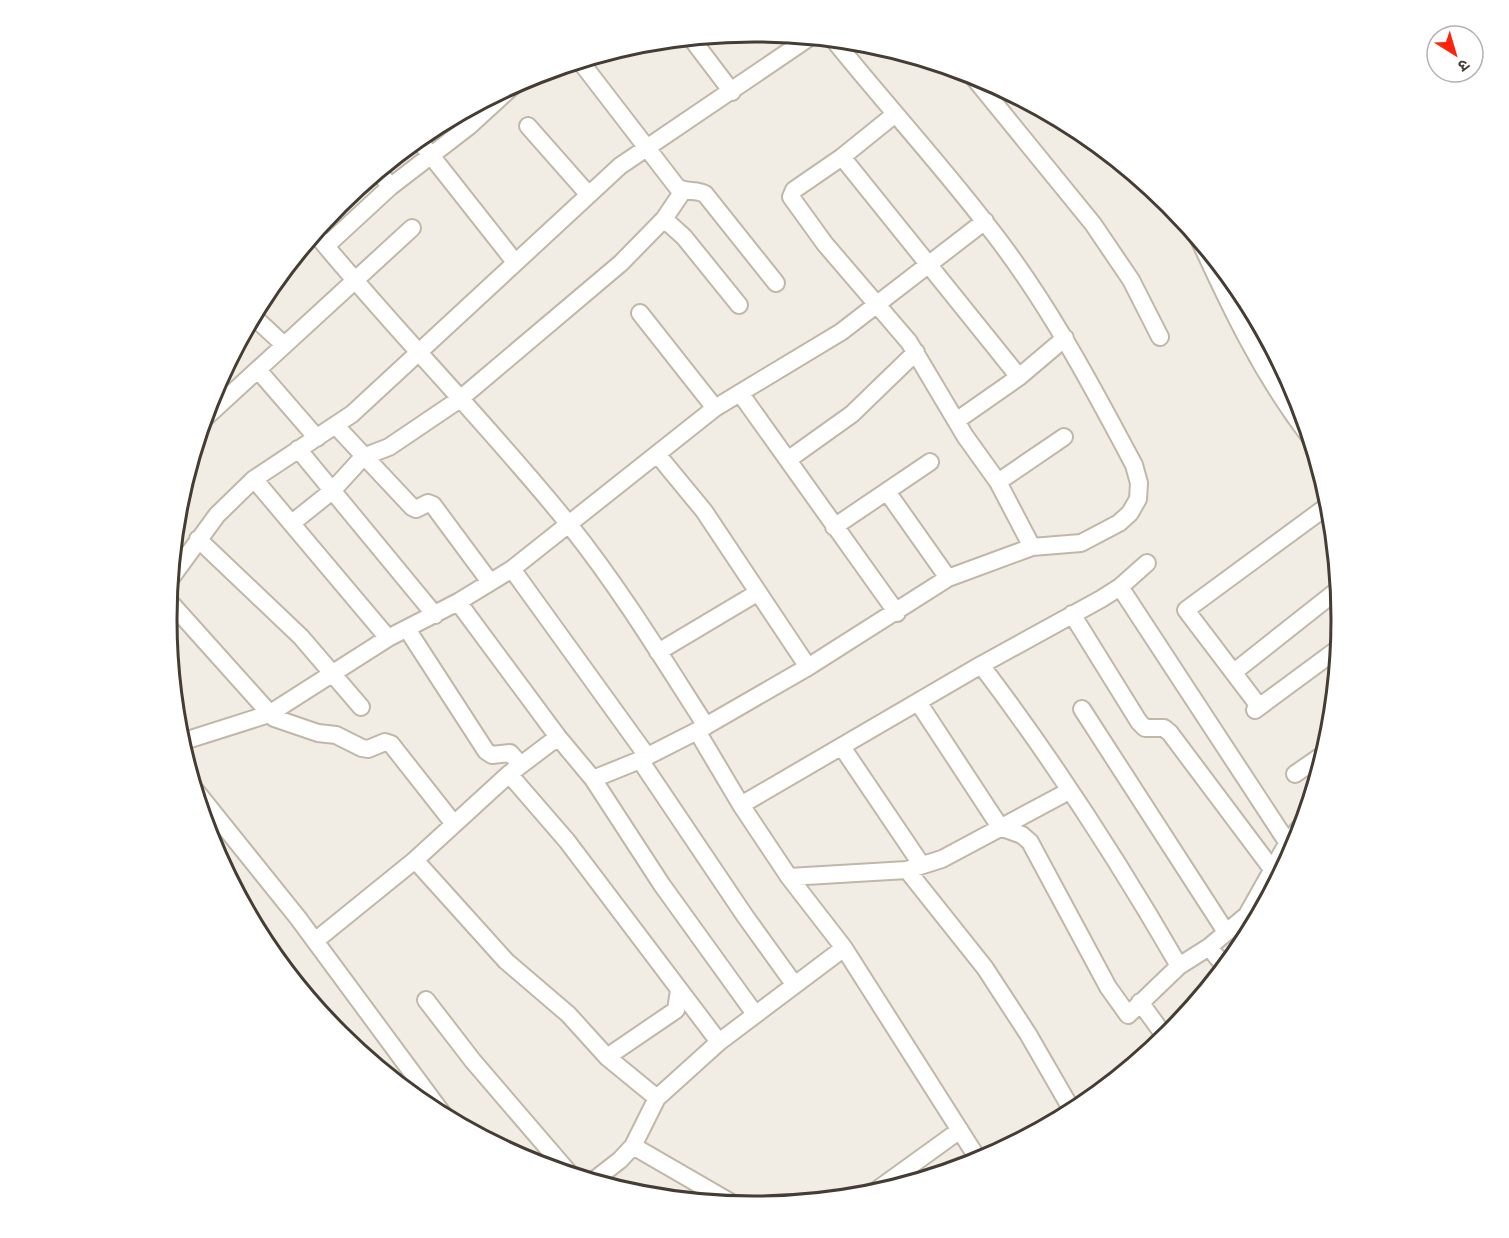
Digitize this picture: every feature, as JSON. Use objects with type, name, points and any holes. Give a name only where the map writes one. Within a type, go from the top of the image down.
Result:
[{"type":"street","points":[[180,565],[217,515],[254,479],[336,426],[421,353],[588,194],[646,147],[732,92],[800,44]]},
{"type":"street","points":[[696,45],[732,92]]},
{"type":"street","points":[[593,779],[644,758],[701,728],[897,613],[948,578],[1032,547],[1081,543],[1119,523],[1130,513],[1138,499],[1139,483],[1134,465],[1065,338],[985,221],[841,49]]},
{"type":"street","points":[[585,68],[646,147],[683,190],[699,191],[705,194],[776,283]]},
{"type":"street","points":[[984,90],[1093,224],[1131,280],[1160,337]]},
{"type":"street","points":[[326,246],[390,187],[431,157],[487,108]]},
{"type":"street","points":[[894,115],[842,157],[794,190],[791,197],[825,243],[915,352],[956,421],[998,482],[1032,547]]},
{"type":"street","points":[[528,126],[588,194]]},
{"type":"street","points":[[423,147],[515,262]]},
{"type":"street","points":[[842,157],[1018,377]]},
{"type":"street","points":[[383,177],[390,187]]},
{"type":"street","points":[[292,523],[332,491],[363,457],[389,447],[460,399],[621,263],[664,219],[683,190]]},
{"type":"street","points":[[664,219],[684,237],[739,305]]},
{"type":"street","points":[[190,738],[269,714],[388,638],[435,615],[512,569],[715,408],[841,332],[985,221]]},
{"type":"street","points":[[218,406],[283,344],[412,228]]},
{"type":"street","points":[[321,240],[569,525],[658,652],[741,805],[789,877],[844,948],[974,1152]]},
{"type":"street","points":[[1213,269],[1266,375],[1294,414]]},
{"type":"street","points":[[640,313],[715,408]]},
{"type":"street","points":[[260,322],[283,344]]},
{"type":"street","points":[[956,421],[1018,377],[1065,338]]},
{"type":"street","points":[[789,459],[852,414],[915,352]]},
{"type":"street","points":[[258,370],[317,438]]},
{"type":"street","points":[[740,393],[897,613]]},
{"type":"street","points":[[336,426],[412,507],[416,509],[428,503],[433,505],[490,582]]},
{"type":"street","points":[[998,482],[1064,437]]},
{"type":"street","points":[[298,450],[435,615]]},
{"type":"street","points":[[657,454],[704,511],[808,667]]},
{"type":"street","points":[[834,527],[888,493],[930,462]]},
{"type":"street","points":[[254,479],[388,638]]},
{"type":"street","points":[[888,493],[948,578]]},
{"type":"street","points":[[1321,511],[1186,610],[1234,672],[1255,701],[1257,708],[1330,654]]},
{"type":"street","points":[[198,539],[301,637],[361,707]]},
{"type":"street","points":[[741,805],[981,664],[1120,587],[1147,563]]},
{"type":"street","points":[[512,569],[644,758],[745,916],[794,984]]},
{"type":"street","points":[[1120,587],[1287,842]]},
{"type":"street","points":[[658,652],[757,593]]},
{"type":"street","points":[[1234,672],[1331,596]]},
{"type":"street","points":[[458,602],[558,737],[593,779],[644,859],[755,1014]]},
{"type":"street","points":[[177,611],[269,714],[299,728],[336,735],[362,748],[368,749],[385,742],[391,744],[454,824]]},
{"type":"street","points":[[1072,614],[1139,722],[1145,728],[1164,728],[1170,733],[1272,869]]},
{"type":"street","points":[[407,629],[486,751],[492,755],[510,753],[515,770],[719,1042]]},
{"type":"street","points":[[981,664],[1130,882],[1179,966]]},
{"type":"street","points":[[918,702],[1000,827],[1022,835],[1030,842],[1108,987],[1128,1015],[1179,966],[1209,947],[1226,932],[1245,923]]},
{"type":"street","points":[[1082,709],[1226,932]]},
{"type":"street","points":[[315,941],[415,860],[515,770],[558,737]]},
{"type":"street","points":[[842,747],[914,867],[1007,999],[1068,1103]]},
{"type":"street","points":[[1295,774],[1314,761]]},
{"type":"street","points":[[789,877],[914,867],[942,859],[1069,791]]},
{"type":"street","points":[[209,808],[315,941],[431,1097]]},
{"type":"street","points":[[415,860],[506,961],[568,1014],[607,1057],[657,1098]]},
{"type":"street","points":[[1260,896],[1272,869],[1278,862]]},
{"type":"street","points":[[1209,947],[1220,960]]},
{"type":"street","points":[[601,1175],[633,1146],[657,1098],[719,1042],[844,948]]},
{"type":"street","points":[[607,1057],[676,1010],[679,990]]},
{"type":"street","points":[[426,999],[473,1061],[559,1161]]},
{"type":"street","points":[[1140,1002],[1160,1030]]},
{"type":"street","points":[[892,1179],[960,1130]]},
{"type":"street","points":[[633,1146],[718,1195]]}]
